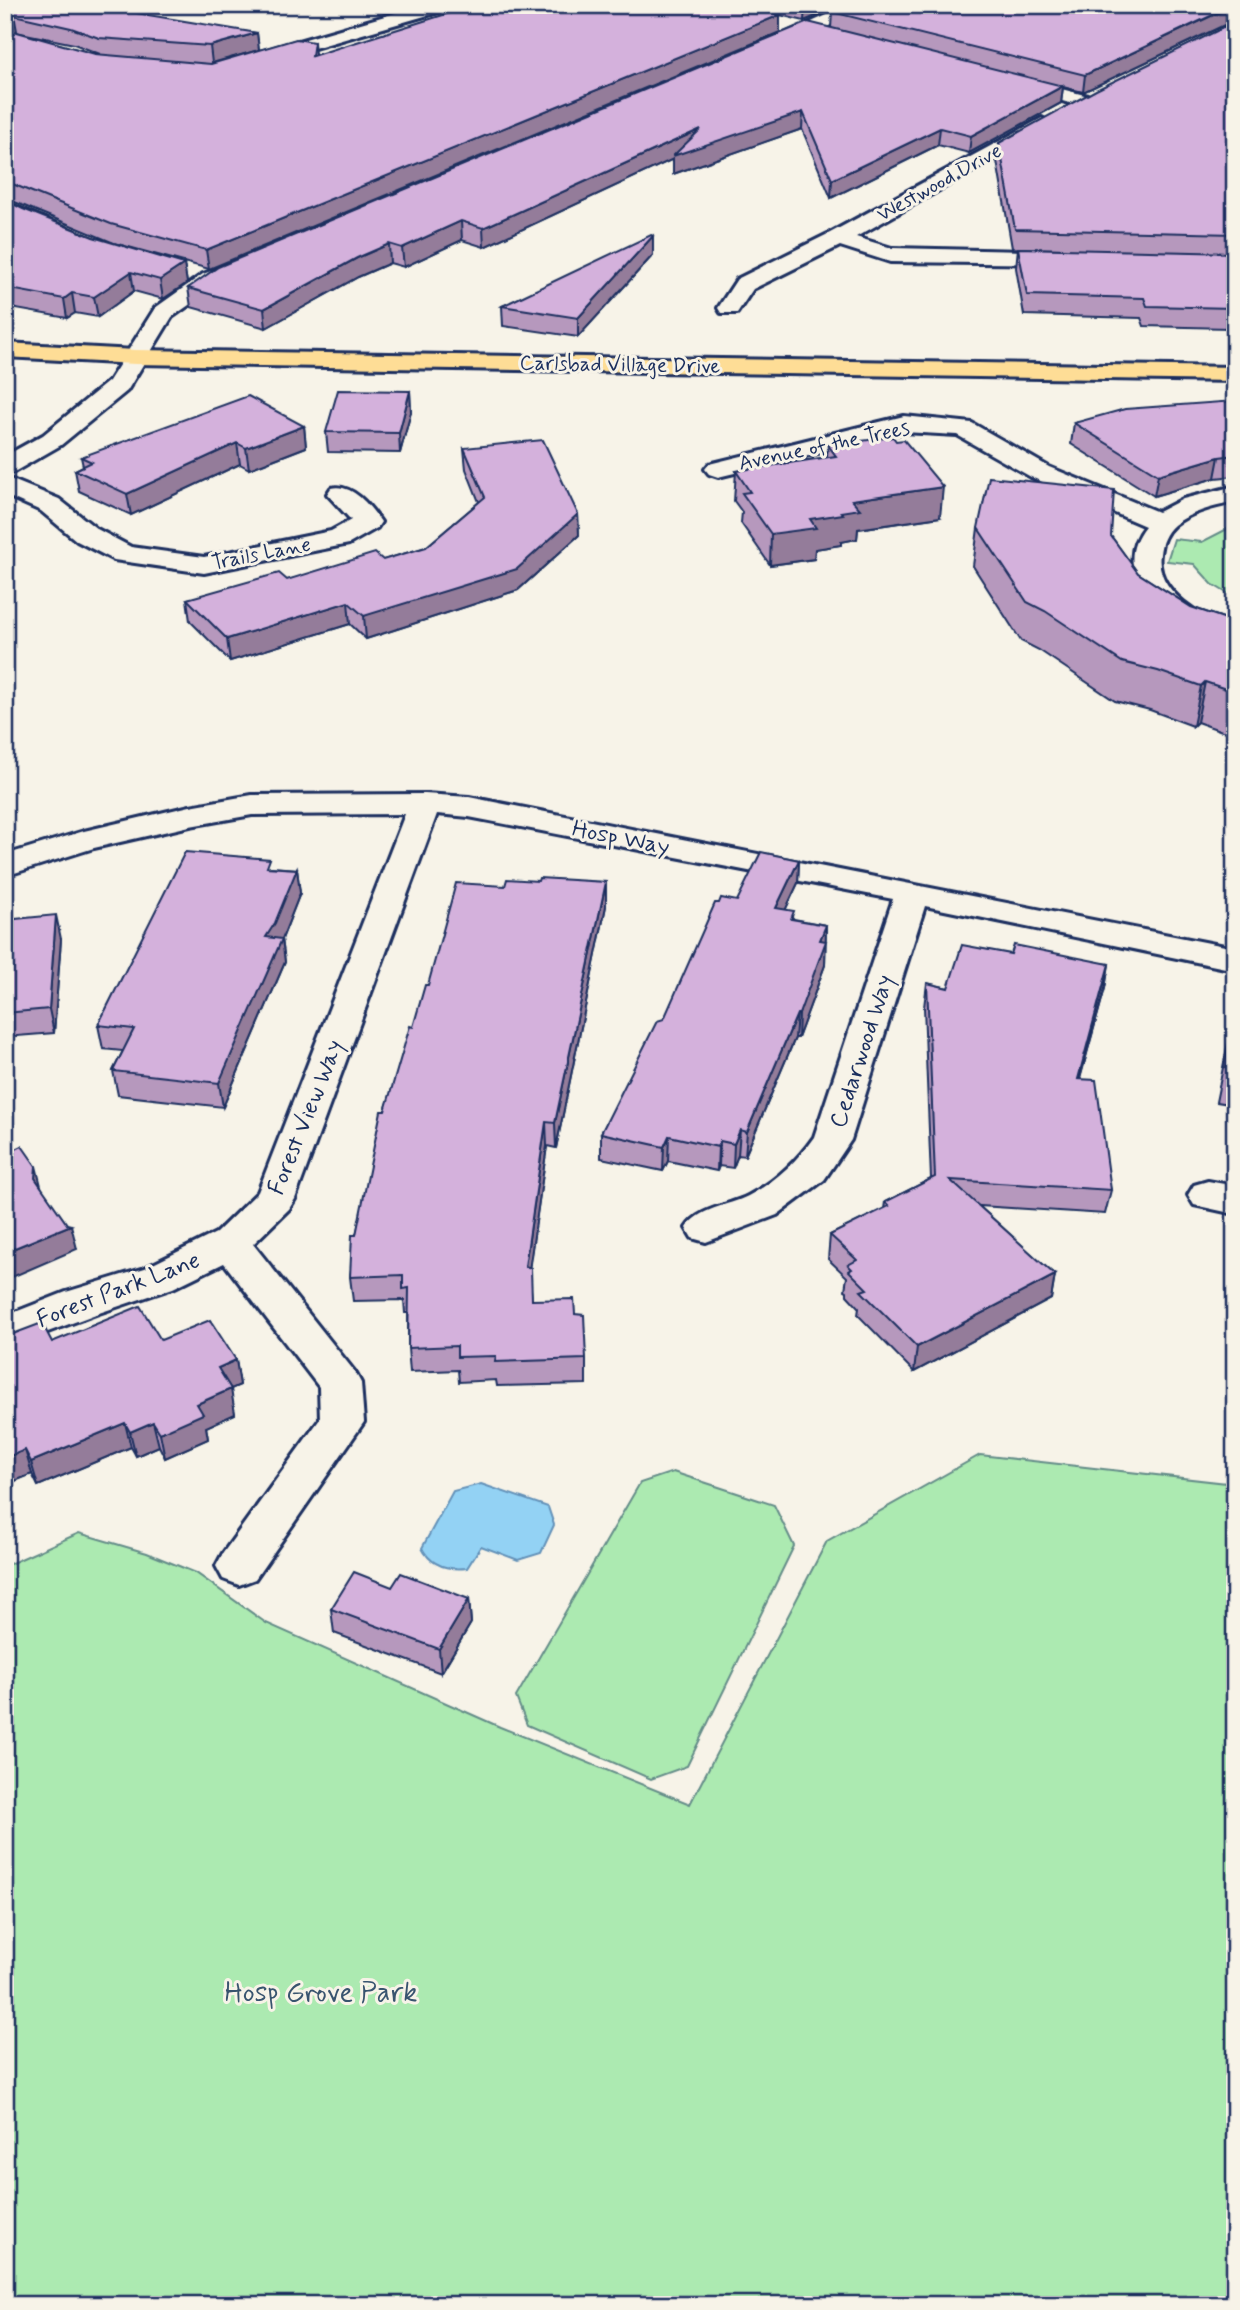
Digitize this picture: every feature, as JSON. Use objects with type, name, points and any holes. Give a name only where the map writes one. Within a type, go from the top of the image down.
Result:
[{"type":"main road","name":"Carlsbad Village Drive","points":[[5,350],[135,357],[1235,374]]},
{"type":"street","points":[[240,64],[443,5]]},
{"type":"street","points":[[758,51],[865,5]]},
{"type":"street","points":[[784,24],[835,37]]},
{"type":"street","points":[[993,77],[1085,101]]},
{"type":"street","name":"Westwood Drive","points":[[729,309],[745,284],[838,238],[1105,90]]},
{"type":"street","points":[[838,238],[890,255],[1083,260]]},
{"type":"street","points":[[5,467],[52,440],[118,386],[163,313],[211,279],[250,263]]},
{"type":"street","points":[[177,272],[211,279]]},
{"type":"street","name":"Avenue of the Trees","points":[[718,469],[904,424],[962,428],[1040,472],[1160,523]]},
{"type":"street","name":"Trails Lane","points":[[5,485],[50,505],[87,535],[124,554],[204,565],[339,537],[368,522],[340,494]]},
{"type":"street","points":[[1235,494],[1199,502],[1160,523],[1146,542],[1143,561],[1152,587],[1175,610],[1208,631],[1235,642]]},
{"type":"street","name":"Hosp Way","points":[[5,866],[84,841],[190,816],[252,805],[425,804],[469,807],[1235,959]]},
{"type":"street","name":"Forest View Way","points":[[230,1243],[275,1199],[425,804]]},
{"type":"street","name":"Cedarwood Way","points":[[706,1228],[763,1205],[810,1171],[832,1140],[912,893]]},
{"type":"street","points":[[230,1243],[340,1383],[342,1422],[239,1566]]},
{"type":"street","name":"Forest Park Lane","points":[[5,1333],[81,1303],[159,1278],[230,1243]]},
{"type":"green space","points":[[1235,525],[1235,598],[1212,584],[1194,564],[1167,561],[1174,539],[1202,542]]},
{"type":"green space","name":"Hosp Grove Park","points":[[980,1455],[1235,1484],[1235,2305],[5,2305],[5,1566],[79,1533],[147,1553],[196,1573],[266,1623],[500,1727],[690,1804],[827,1541]]},
{"type":"green space","points":[[673,1472],[774,1505],[794,1546],[687,1766],[651,1779],[527,1725],[516,1697],[640,1483]]},
{"type":"water","points":[[481,1484],[548,1507],[554,1525],[541,1553],[518,1560],[481,1546],[467,1568],[441,1566],[430,1559],[422,1548],[453,1491]]},
{"type":"building","points":[[5,5],[88,5],[257,33],[210,46],[99,38],[71,28],[14,15],[5,20]]},
{"type":"building","points":[[475,5],[741,5],[780,15],[206,250],[111,224],[5,181],[5,27],[95,54],[211,64],[296,39],[314,42],[312,56]]},
{"type":"building","points":[[845,5],[1234,5],[1085,75],[832,12]]},
{"type":"building","points":[[808,22],[1063,86],[971,136],[940,128],[832,180],[803,112],[673,156],[701,129],[483,228],[461,221],[402,248],[389,244],[357,258],[264,309],[188,288],[218,267]]},
{"type":"building","points":[[1235,22],[1235,234],[1015,229],[999,143],[1096,90]]},
{"type":"building","points":[[5,200],[93,237],[184,264],[160,280],[131,272],[94,297],[72,293],[64,299],[5,288]]},
{"type":"building","points":[[653,236],[578,318],[502,306]]},
{"type":"building","points":[[1018,248],[1235,253],[1235,303],[1231,303],[1233,308],[1147,306],[1144,298],[1027,295]]},
{"type":"building","points":[[338,390],[410,391],[399,433],[326,432]]},
{"type":"building","points":[[248,396],[304,426],[246,448],[237,443],[127,494],[75,470],[92,462],[81,457]]},
{"type":"building","points":[[1235,401],[1235,455],[1158,475],[1074,423],[1125,409]]},
{"type":"building","points":[[893,437],[896,441],[904,440],[943,487],[852,500],[860,509],[810,519],[816,528],[771,534],[742,493],[750,492],[736,471],[836,456],[828,445]]},
{"type":"building","points":[[543,440],[578,514],[517,569],[364,616],[348,602],[227,639],[187,599],[279,573],[287,580],[375,553],[383,560],[426,547],[485,497],[464,448]]},
{"type":"building","points":[[989,477],[1114,490],[1111,536],[1138,573],[1191,607],[1235,622],[1235,692],[1205,682],[1201,686],[1122,662],[1027,602],[978,528]]},
{"type":"building","points":[[185,852],[270,859],[267,867],[297,869],[275,923],[266,937],[282,939],[219,1083],[113,1071],[134,1029],[98,1025]]},
{"type":"building","points":[[761,852],[799,860],[776,908],[794,911],[791,919],[826,925],[820,940],[826,941],[799,1014],[747,1132],[740,1130],[734,1144],[720,1141],[718,1147],[669,1136],[664,1147],[601,1133],[657,1021],[664,1019],[715,903],[719,903],[721,898],[737,901]]},
{"type":"building","points":[[539,878],[606,882],[555,1123],[546,1122],[525,1266],[531,1268],[532,1300],[574,1299],[575,1314],[584,1315],[586,1359],[495,1362],[496,1356],[457,1357],[457,1346],[408,1348],[409,1288],[403,1289],[403,1275],[350,1277],[352,1235],[356,1235],[381,1111],[385,1111],[410,1026],[413,1027],[425,985],[428,985],[456,883],[505,886],[507,879],[538,881]]},
{"type":"building","points":[[56,915],[49,1009],[5,1013],[5,920]]},
{"type":"building","points":[[962,945],[1011,954],[1014,945],[1109,964],[1078,1079],[1096,1080],[1111,1190],[950,1180],[1055,1275],[917,1347],[861,1291],[867,1289],[849,1271],[852,1269],[848,1265],[857,1260],[830,1235],[889,1206],[885,1202],[935,1177],[927,983],[948,988]]},
{"type":"building","points":[[1235,1012],[1235,1069],[1224,1067]]},
{"type":"building","points":[[13,1145],[16,1149],[22,1146],[36,1166],[35,1178],[67,1224],[71,1225],[5,1252],[5,1148]]},
{"type":"building","points":[[140,1306],[161,1340],[210,1320],[236,1360],[218,1368],[231,1389],[197,1404],[203,1414],[160,1433],[153,1422],[130,1432],[125,1423],[31,1462],[25,1450],[5,1458],[5,1337],[42,1323],[52,1342]]},
{"type":"building","points":[[354,1572],[392,1587],[401,1573],[469,1599],[439,1649],[331,1609]]}]
